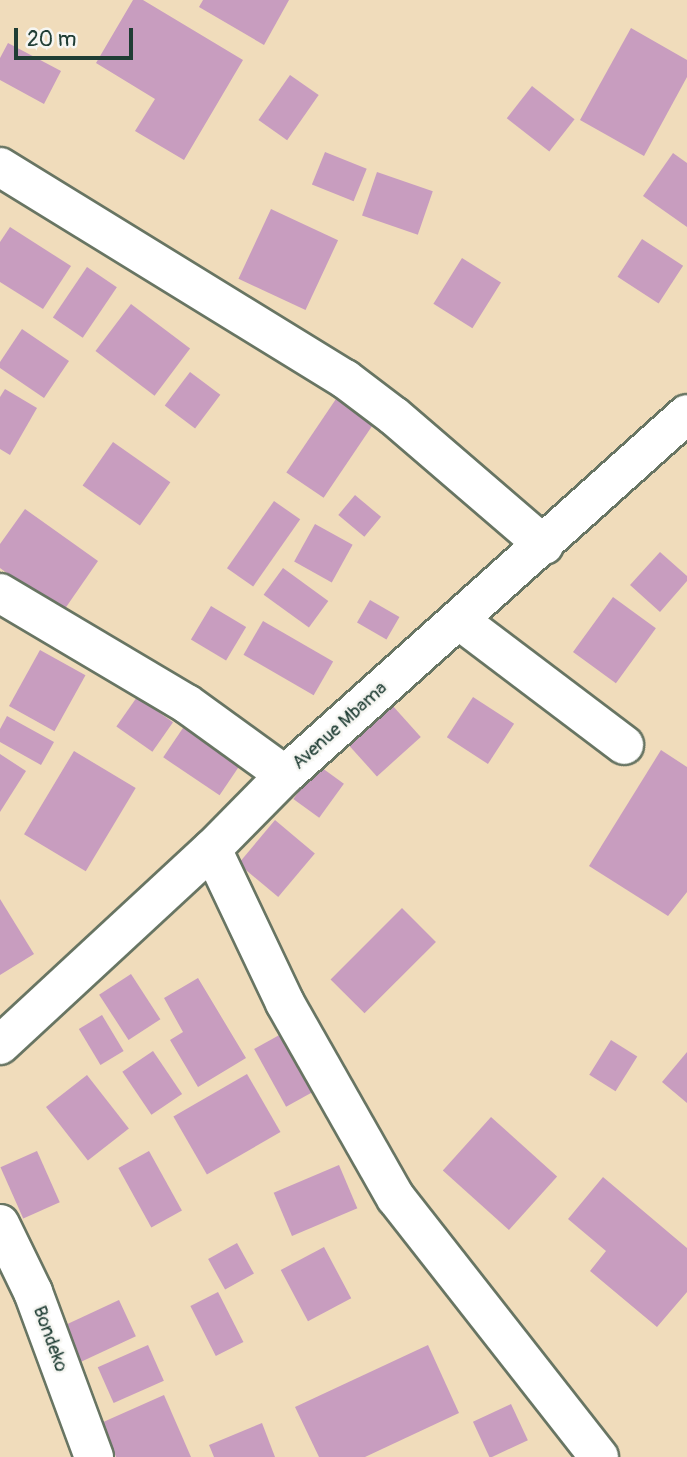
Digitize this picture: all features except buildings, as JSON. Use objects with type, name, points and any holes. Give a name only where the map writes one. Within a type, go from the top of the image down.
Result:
[{"type":"street","points":[[0,167],[345,379],[394,415],[544,545]]},
{"type":"street","name":"Avenue Mbama","points":[[0,1045],[212,849],[285,775],[687,414]]},
{"type":"street","points":[[0,593],[187,704],[285,775]]},
{"type":"street","points":[[459,620],[624,745]]},
{"type":"street","points":[[212,849],[285,1003],[396,1198],[599,1457]]},
{"type":"street","name":"Bondeko","points":[[0,1224],[33,1292],[94,1457]]}]
